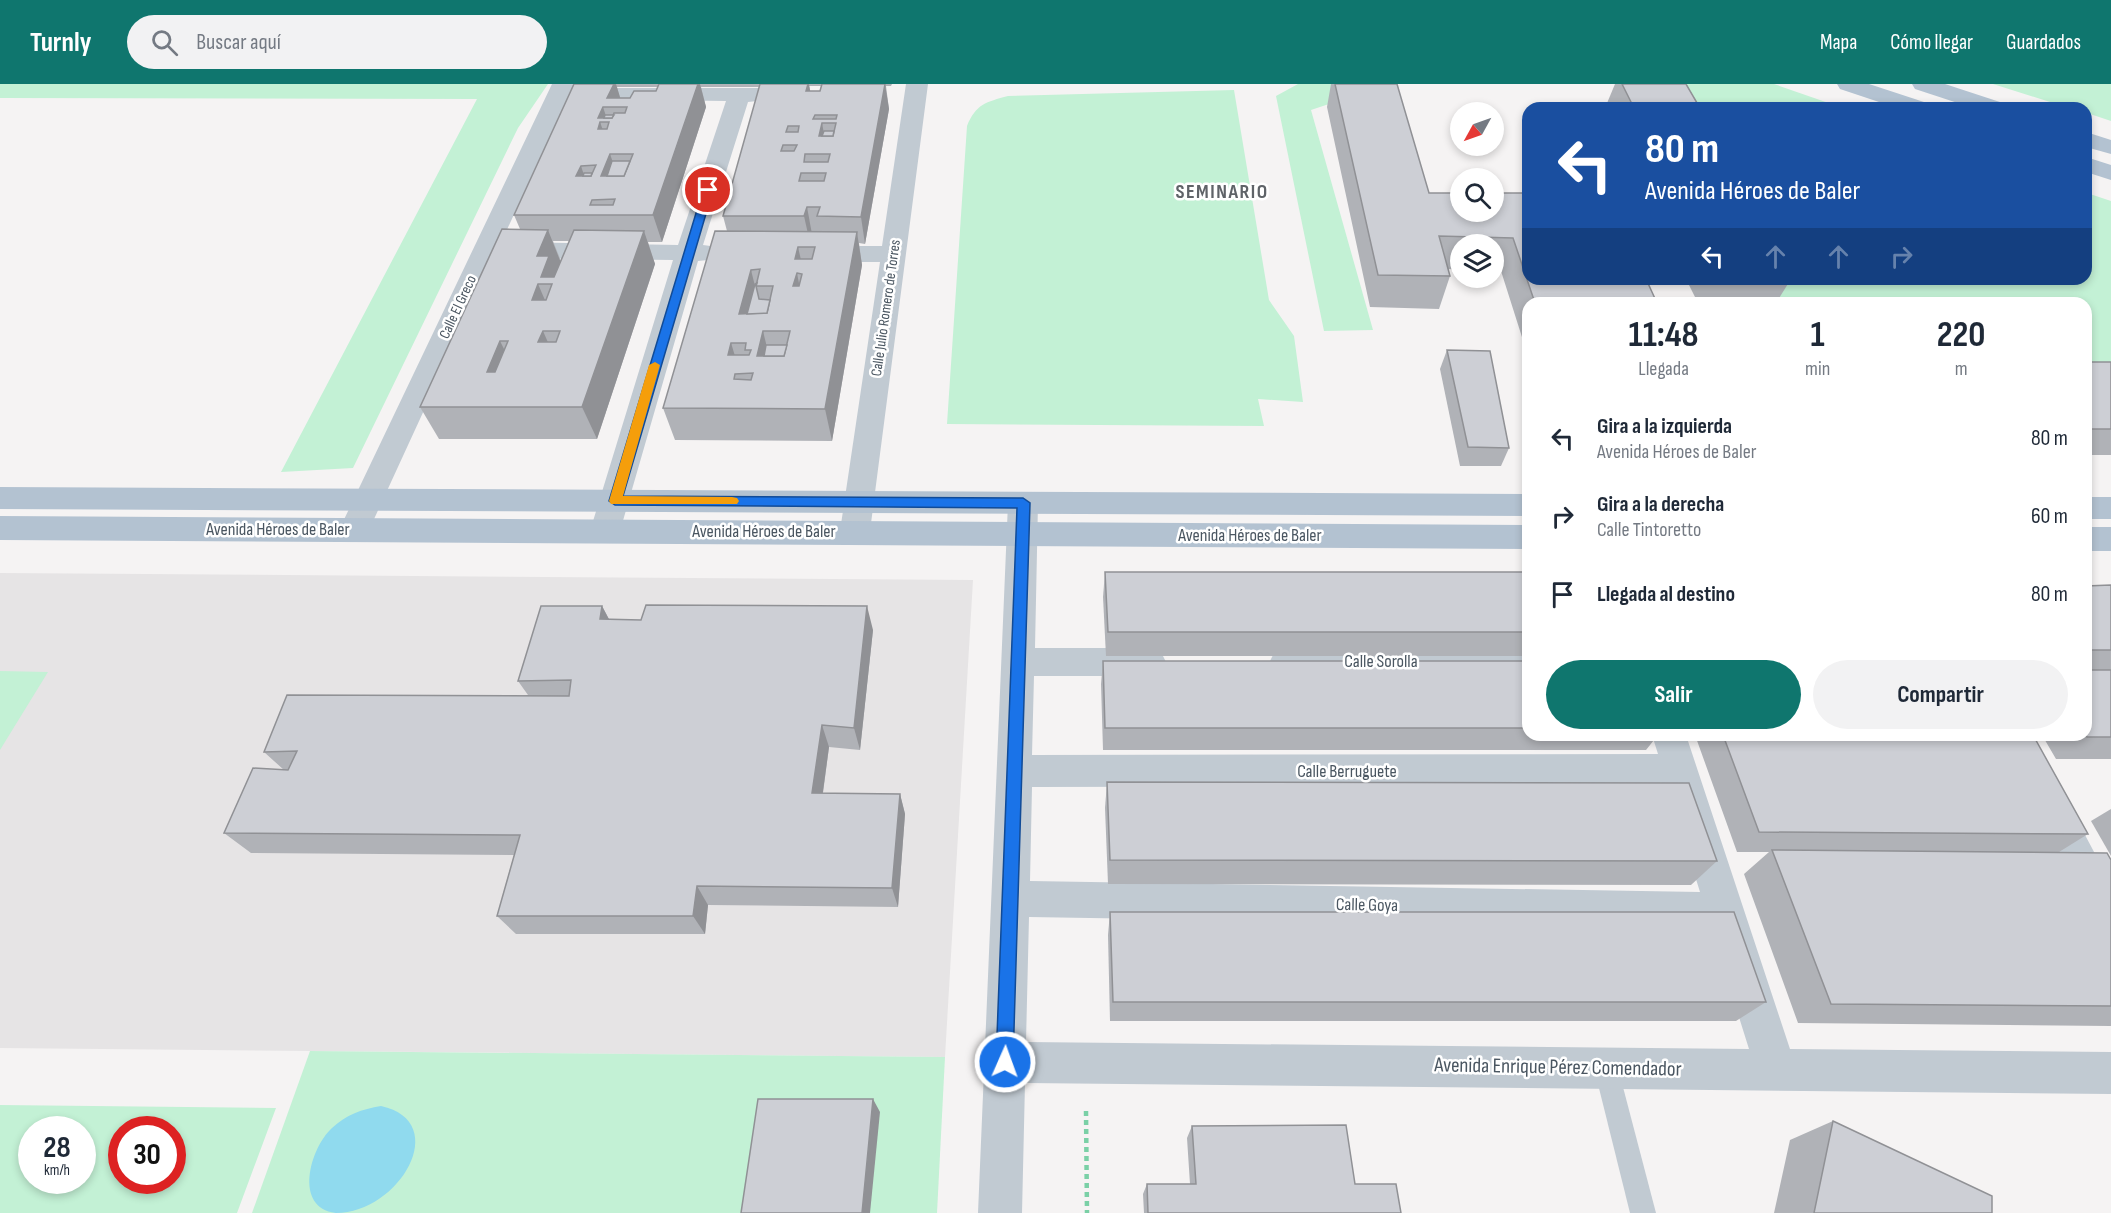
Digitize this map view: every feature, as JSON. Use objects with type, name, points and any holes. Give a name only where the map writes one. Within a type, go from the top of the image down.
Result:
[{"type":"main road","points":[[1848,84],[1901,102]]},
{"type":"main road","points":[[1923,84],[1977,102]]},
{"type":"main road","points":[[2092,141],[2111,147]]},
{"type":"main road","points":[[2092,166],[2111,173]]},
{"type":"main road","name":"Avenida Héroes de Baler","points":[[0,498],[368,500],[616,497],[857,517]]},
{"type":"main road","name":"Avenida Héroes de Baler","points":[[1023,518],[1522,505]]},
{"type":"main road","points":[[2092,508],[2111,508]]},
{"type":"main road","name":"Avenida Héroes de Baler","points":[[0,528],[605,531],[857,517],[1023,518],[1522,537]]},
{"type":"main road","points":[[2092,538],[2111,539]]},
{"type":"street","points":[[561,88],[784,95]]},
{"type":"street","name":"Calle El Greco","points":[[354,530],[561,88]]},
{"type":"street","name":"Calle Julio Romero de Torres","points":[[857,517],[894,254],[909,92]]},
{"type":"street","points":[[605,531],[688,253],[739,95]]},
{"type":"street","points":[[486,250],[736,253]]},
{"type":"street","points":[[792,254],[894,254]]},
{"type":"street","points":[[1000,1213],[1023,518]]},
{"type":"street","name":"Calle Sorolla","points":[[1255,661],[1522,661]]},
{"type":"street","points":[[1017,662],[1184,662]]},
{"type":"street","points":[[1671,741],[1776,1070]]},
{"type":"street","points":[[2017,741],[2111,922]]},
{"type":"street","name":"Calle Berruguete","points":[[1014,771],[1680,770]]},
{"type":"street","name":"Calle Goya","points":[[1010,899],[1724,910]]},
{"type":"street","name":"Avenida Enrique Pérez Comendador","points":[[1005,1062],[2111,1073]]},
{"type":"lane","points":[[1606,1068],[1643,1213]]},
{"type":"path","points":[[1086,1062],[1087,1213]]},
{"type":"shaded area","points":[[0,573],[973,580],[945,1057],[0,1048]]},
{"type":"green space","points":[[0,84],[548,84],[518,128],[353,468],[281,472],[477,99],[0,98]]},
{"type":"green space","points":[[1298,84],[1389,84],[1311,110],[1373,330],[1324,331],[1276,96]]},
{"type":"green space","points":[[1668,84],[1774,84],[1826,102],[1672,102]]},
{"type":"green space","points":[[1993,84],[2111,84],[2111,121],[2092,115],[2092,102],[2050,102]]},
{"type":"green space","points":[[1234,90],[1269,300],[1294,336],[1303,402],[1258,399],[1264,426],[947,424],[967,126],[978,108],[988,102],[1008,96]]},
{"type":"green space","points":[[2092,195],[2111,201],[2111,366],[2092,366],[2092,297],[1779,297],[1772,285],[2092,285]]},
{"type":"green space","points":[[0,671],[48,672],[0,750]]},
{"type":"green space","points":[[310,1051],[945,1057],[937,1213],[252,1213]]},
{"type":"green space","points":[[0,1105],[276,1108],[237,1213],[0,1213]]},
{"type":"water","points":[[381,1106],[402,1115],[413,1129],[415,1147],[409,1166],[397,1183],[380,1199],[359,1209],[336,1213],[323,1209],[314,1200],[310,1189],[312,1162],[317,1149],[332,1128],[343,1120],[361,1111]]},
{"type":"building","points":[[574,84],[614,84],[607,98],[630,98],[634,91],[656,91],[659,84],[698,84],[653,215],[514,215]],"holes":[[[603,107],[627,107],[625,113],[614,113],[612,118],[598,118]],[[600,122],[609,122],[607,129],[598,129]],[[610,154],[633,154],[624,176],[601,176]],[[596,165],[591,176],[576,176],[581,166]],[[615,199],[613,205],[590,205],[592,200]]]},
{"type":"building","points":[[760,84],[808,84],[806,91],[820,91],[822,84],[885,84],[861,217],[817,216],[820,207],[807,207],[804,216],[723,216]],"holes":[[[815,115],[837,115],[836,119],[813,119]],[[822,123],[836,123],[833,136],[819,136]],[[788,126],[799,126],[798,132],[786,132]],[[783,145],[797,145],[794,151],[781,151]],[[805,154],[830,154],[828,162],[804,162]],[[801,173],[826,173],[824,181],[799,181]]]},
{"type":"building","points":[[1335,84],[1397,84],[1429,193],[1450,193],[1450,222],[1504,222],[1504,193],[1522,193],[1522,265],[1513,238],[1504,238],[1504,234],[1439,236],[1450,276],[1378,275]]},
{"type":"building","points":[[1622,84],[1686,84],[1696,102],[1631,102]]},
{"type":"building","points":[[605,115],[614,115],[612,118],[604,118]]},
{"type":"building","points":[[824,131],[834,131],[833,136],[822,136]]},
{"type":"building","points":[[612,161],[630,161],[624,176],[607,176]]},
{"type":"building","points":[[584,173],[592,173],[591,176],[583,176]]},
{"type":"building","points":[[502,229],[548,230],[537,256],[549,256],[541,277],[554,277],[574,230],[644,231],[582,407],[420,407]],"holes":[[[538,284],[552,284],[546,300],[532,300]],[[543,331],[560,331],[556,342],[538,342]],[[500,341],[508,341],[495,372],[487,372]]]},
{"type":"building","points":[[715,231],[857,232],[825,409],[663,408]],"holes":[[[798,247],[815,247],[812,259],[795,259]],[[760,269],[756,286],[773,286],[767,313],[739,314],[751,270]],[[797,273],[802,274],[799,286],[793,286]],[[763,331],[790,331],[784,356],[757,356]],[[731,343],[746,343],[745,350],[751,350],[749,355],[728,355]],[[753,373],[751,380],[734,379],[735,374]]]},
{"type":"building","points":[[757,283],[759,299],[770,300],[767,313],[747,314],[755,284]]},
{"type":"building","points":[[1529,285],[1649,285],[1654,297],[1533,297]]},
{"type":"building","points":[[766,345],[787,345],[784,356],[764,356]]},
{"type":"building","points":[[1447,350],[1490,351],[1509,448],[1468,447]]},
{"type":"building","points":[[2092,362],[2111,362],[2111,429],[2092,429]]},
{"type":"building","points":[[1105,572],[1522,572],[1522,632],[1108,632]]},
{"type":"building","points":[[2111,585],[2111,650],[2092,650],[2092,586]]},
{"type":"building","points":[[646,605],[867,606],[854,728],[822,725],[812,793],[900,794],[892,888],[697,886],[693,916],[497,916],[520,835],[224,833],[253,768],[288,770],[297,751],[264,752],[287,695],[569,696],[571,680],[518,681],[541,606],[602,606],[600,619],[641,620]]},
{"type":"building","points":[[1103,661],[1522,661],[1522,728],[1105,728]]},
{"type":"building","points":[[2092,670],[2111,670],[2111,737],[2092,737]]},
{"type":"building","points":[[1725,741],[2036,741],[2088,834],[1759,832]]},
{"type":"building","points":[[1107,782],[1689,783],[1717,861],[1110,860]]},
{"type":"building","points":[[1772,850],[2107,853],[2111,860],[2111,1006],[1831,1004]]},
{"type":"building","points":[[1110,912],[1734,912],[1766,1002],[1113,1002]]},
{"type":"building","points":[[758,1099],[873,1099],[862,1213],[741,1213]]},
{"type":"building","points":[[1833,1121],[1992,1196],[1992,1213],[1814,1213]]},
{"type":"building","points":[[1346,1125],[1355,1184],[1396,1184],[1401,1213],[1148,1213],[1147,1184],[1196,1184],[1192,1126]]},
{"type":"slow traffic","points":[[655,365],[615,501],[732,501]]},
{"type":"district","name":"SEMINARIO","points":[[1222,192]]},
{"type":"route","points":[[708,190],[615,501],[1023,503],[1005,1062]]}]
